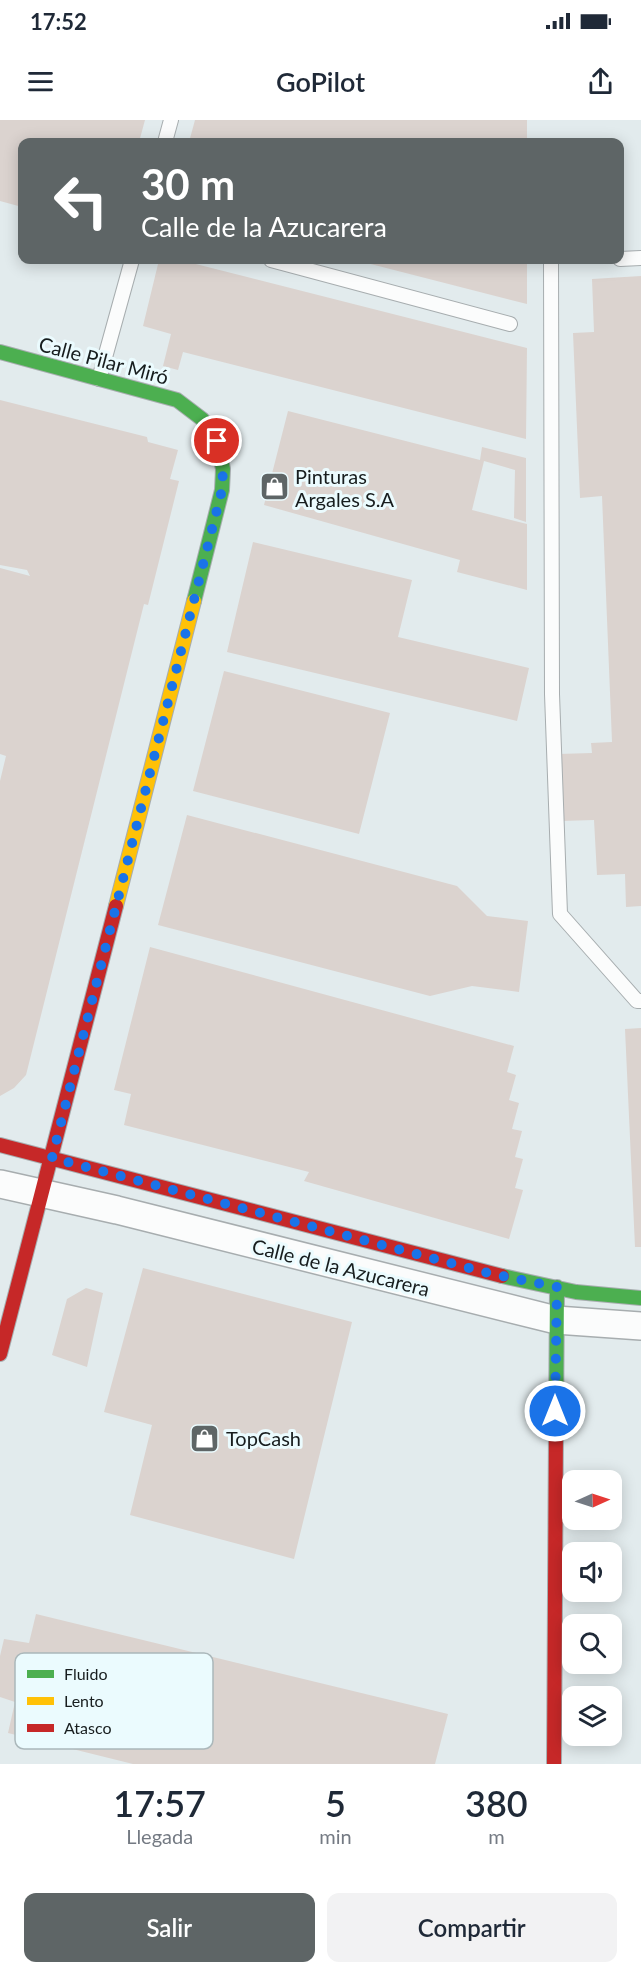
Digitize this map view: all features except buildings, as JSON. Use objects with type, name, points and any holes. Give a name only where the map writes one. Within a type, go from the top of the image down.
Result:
[{"type":"street","name":"Calle Pilar Miró","points":[[0,352],[177,400],[202,419],[217,441],[223,469],[222,490],[52,1158]]},
{"type":"street","name":"Calle de la Azucarera","points":[[0,1145],[492,1274],[597,1294],[641,1298]]},
{"type":"street","points":[[0,1354],[52,1158]]},
{"type":"street","name":"Calle de la Azucarera","points":[[0,1184],[117,1210],[556,1320],[641,1326]]},
{"type":"street","points":[[554,1764],[557,1287]]},
{"type":"lane","points":[[166,138],[171,120]]},
{"type":"lane","points":[[624,259],[641,258]]},
{"type":"lane","points":[[99,379],[131,264]]},
{"type":"lane","points":[[286,264],[510,324]]},
{"type":"lane","points":[[551,264],[552,694],[560,914],[637,1001],[641,1001]]},
{"type":"traffic: fast","points":[[0,352],[177,400],[202,419],[217,441],[223,469],[222,490],[194,601]]},
{"type":"traffic: fast","points":[[502,1276],[576,1292],[641,1298]]},
{"type":"traffic: fast","points":[[556,1425],[557,1287]]},
{"type":"traffic: slow","points":[[116,906],[194,601]]},
{"type":"traffic: jam","points":[[0,1354],[116,906]]},
{"type":"traffic: jam","points":[[0,1145],[502,1276]]},
{"type":"traffic: jam","points":[[554,1764],[556,1425]]},
{"type":"place","name":"Pinturas Argales S.A","points":[[274,487]]},
{"type":"place","name":"TopCash","points":[[205,1438]]},
{"type":"route","points":[[217,441],[223,469],[222,490],[52,1158],[492,1274],[557,1287],[555,1411]]}]
